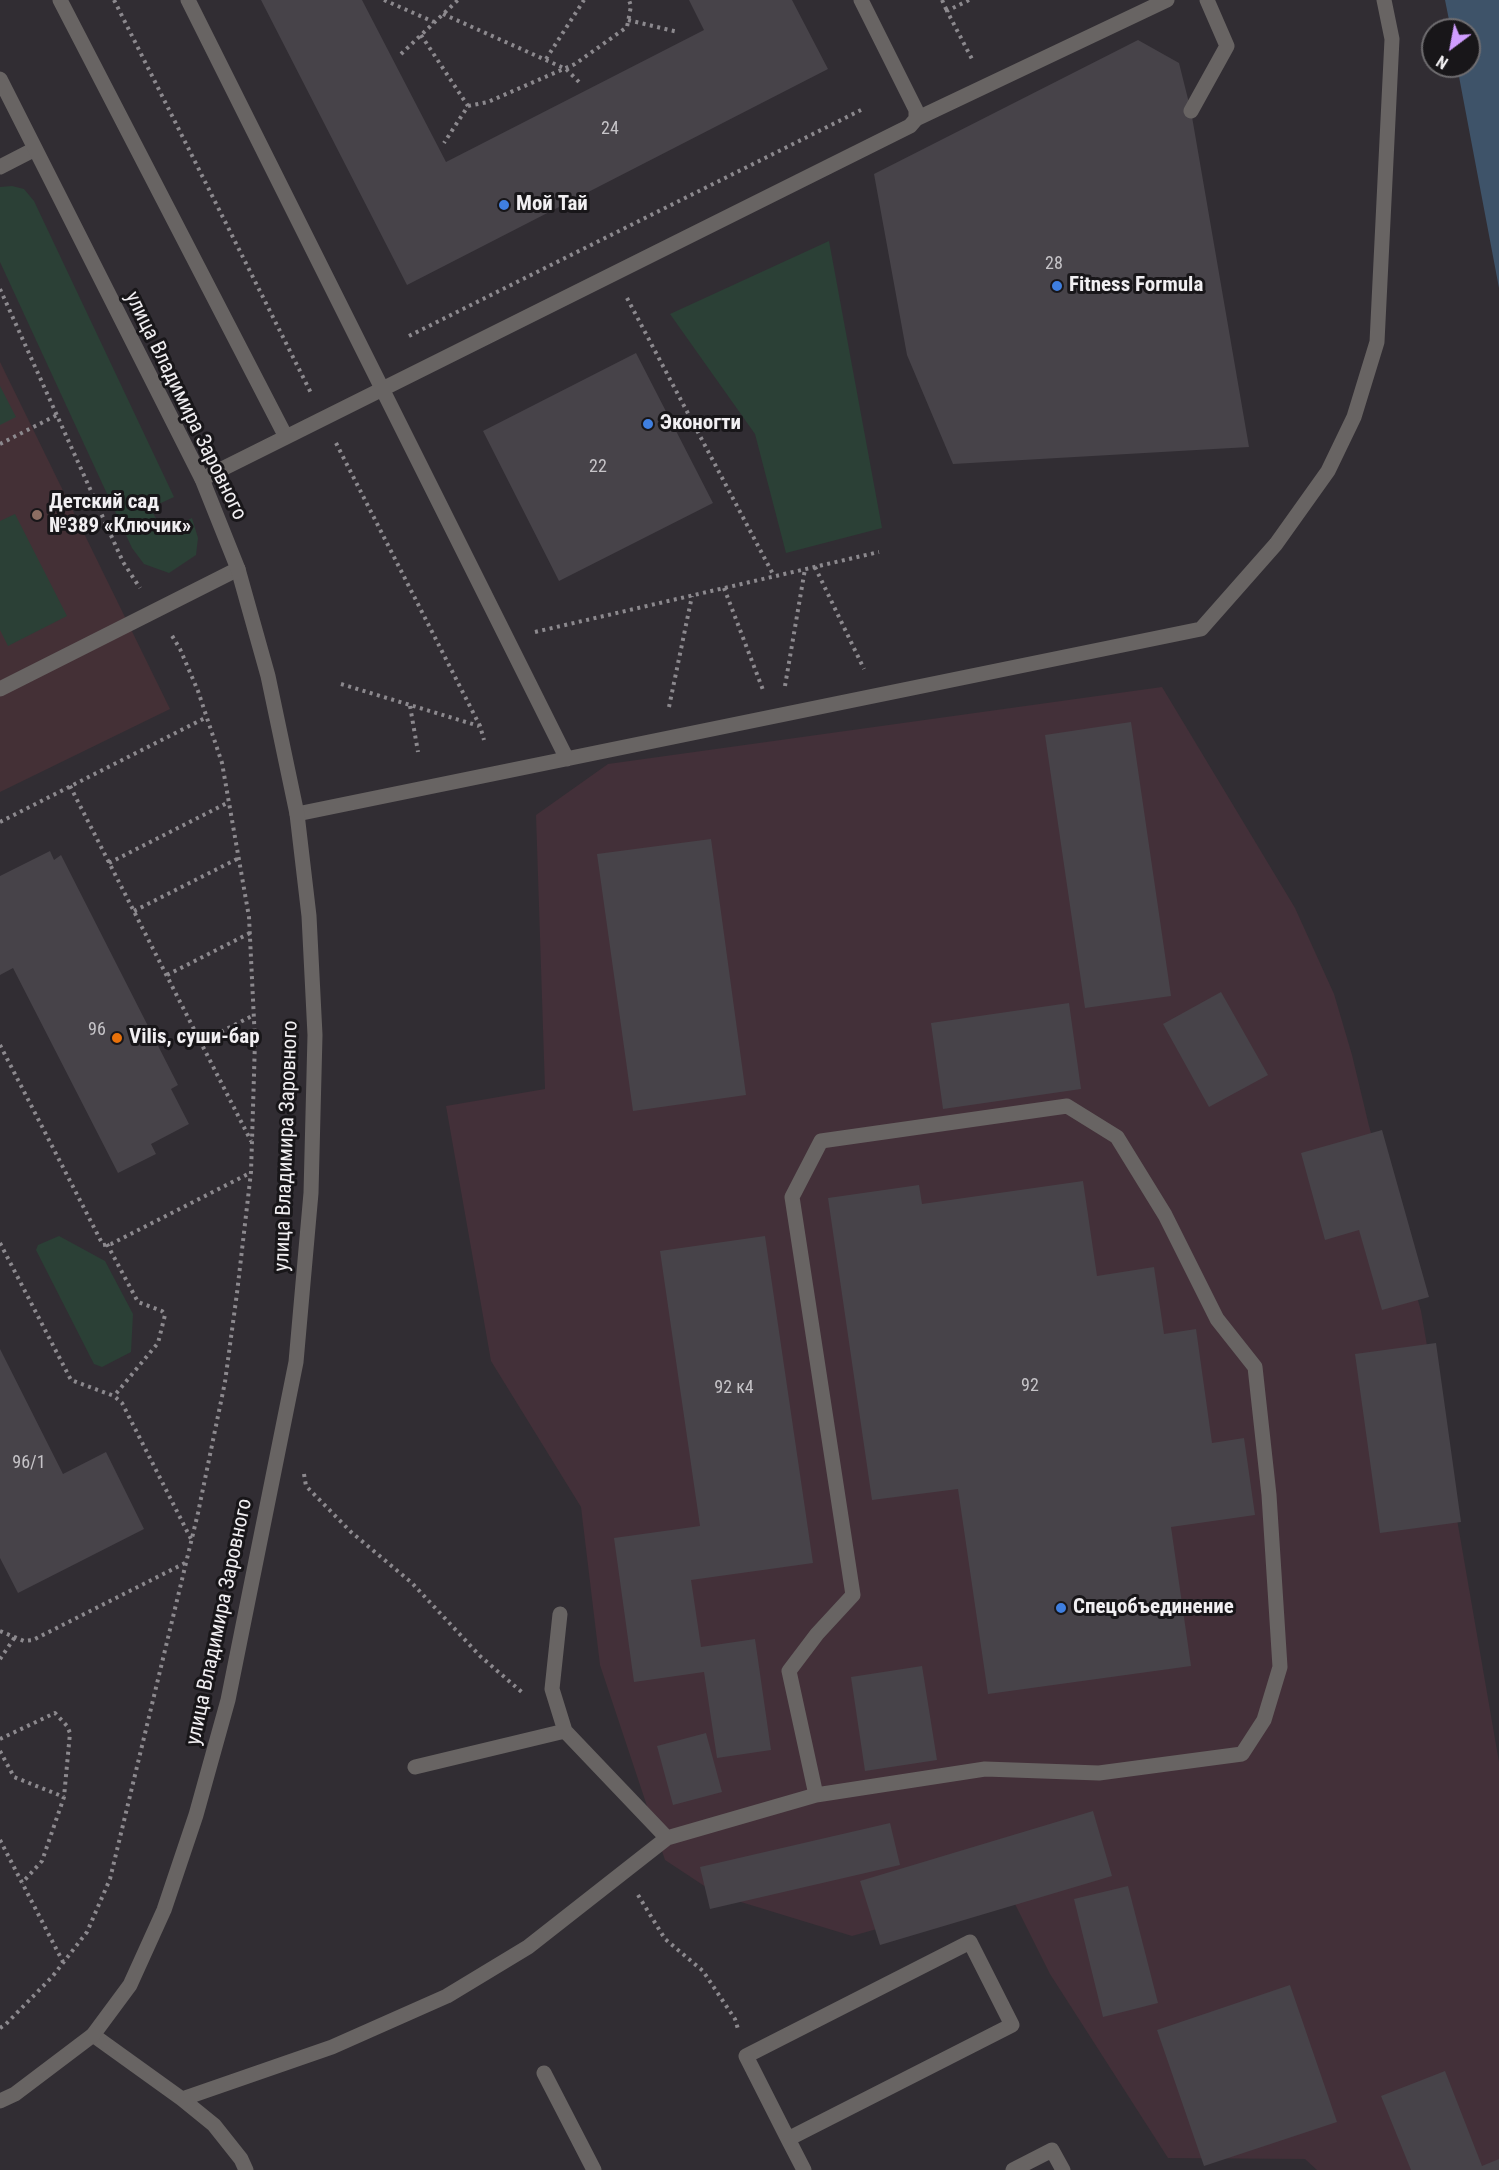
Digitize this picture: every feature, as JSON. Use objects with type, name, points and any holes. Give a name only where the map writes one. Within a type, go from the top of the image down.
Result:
[{"type":"street","points":[[60,0],[286,437]]},
{"type":"street","points":[[189,0],[567,759]]},
{"type":"street","points":[[861,0],[916,110],[916,119]]},
{"type":"street","points":[[202,479],[910,126],[916,119],[1167,0]]},
{"type":"street","points":[[1191,111],[1227,46],[1207,0]]},
{"type":"street","points":[[297,814],[1201,629],[1276,544],[1328,471],[1354,417],[1377,342],[1392,39],[1384,0]]},
{"type":"street","name":"улица Владимира Заровного","points":[[0,79],[202,479],[238,569],[268,676],[297,814],[309,916],[315,1035],[311,1193],[296,1362],[228,1700],[196,1815],[164,1910],[130,1985],[93,2035],[15,2094],[0,2101]]},
{"type":"street","points":[[0,167],[35,149]]},
{"type":"street","points":[[0,689],[238,569]]},
{"type":"street","points":[[182,2099],[332,2047],[447,1996],[528,1947],[667,1838],[816,1795],[985,1769],[1099,1773],[1242,1754],[1264,1720],[1280,1667],[1269,1495],[1255,1367],[1217,1319],[1165,1215],[1117,1137],[1067,1106],[821,1142],[792,1197],[853,1595],[817,1634],[789,1671],[816,1795]]},
{"type":"street","points":[[560,1614],[552,1689],[565,1731],[667,1838]]},
{"type":"street","points":[[415,1767],[565,1731]]},
{"type":"street","points":[[788,2139],[1012,2025],[970,1942],[746,2056],[788,2139],[804,2170]]},
{"type":"street","points":[[93,2035],[214,2125],[241,2159],[246,2170]]},
{"type":"street","points":[[544,2073],[594,2170]]},
{"type":"street","points":[[1013,2170],[1052,2150],[1063,2170]]},
{"type":"path","points":[[114,0],[480,726],[484,740]]},
{"type":"path","points":[[384,0],[434,22]]},
{"type":"path","points":[[401,54],[458,0]]},
{"type":"path","points":[[546,59],[584,0]]},
{"type":"path","points":[[444,143],[468,106],[488,102],[566,69],[627,27],[631,6],[629,0]]},
{"type":"path","points":[[942,0],[986,86]]},
{"type":"path","points":[[947,11],[969,0]]},
{"type":"path","points":[[443,14],[566,69],[582,85]]},
{"type":"path","points":[[628,20],[678,32]]},
{"type":"path","points":[[421,35],[468,106]]},
{"type":"path","points":[[409,336],[861,110]]},
{"type":"path","points":[[614,273],[774,576]]},
{"type":"path","points":[[0,289],[123,561],[180,650],[207,717],[222,764],[249,917],[254,1015],[250,1172],[225,1382],[192,1539],[110,1878],[87,1932],[63,1962],[0,2028]]},
{"type":"path","points":[[0,444],[57,415]]},
{"type":"path","points":[[508,638],[879,552]]},
{"type":"path","points":[[815,567],[866,672]]},
{"type":"path","points":[[785,687],[805,569]]},
{"type":"path","points":[[724,588],[764,691]]},
{"type":"path","points":[[669,707],[692,596]]},
{"type":"path","points":[[341,684],[480,726]]},
{"type":"path","points":[[410,705],[418,752]]},
{"type":"path","points":[[0,822],[207,717]]},
{"type":"path","points":[[70,786],[252,1141]]},
{"type":"path","points":[[109,862],[229,802]]},
{"type":"path","points":[[134,911],[239,858]]},
{"type":"path","points":[[167,975],[250,933]]},
{"type":"path","points":[[201,1042],[254,1015]]},
{"type":"path","points":[[0,1045],[103,1245],[250,1172]]},
{"type":"path","points":[[0,1243],[68,1376],[76,1383],[114,1396],[122,1403],[192,1539]]},
{"type":"path","points":[[108,1244],[138,1302],[162,1311],[165,1315],[158,1343],[114,1396]]},
{"type":"path","points":[[302,1467],[306,1486],[351,1532],[412,1583],[480,1656],[565,1731]]},
{"type":"path","points":[[0,1630],[24,1641],[33,1640],[186,1563]]},
{"type":"path","points":[[0,1659],[15,1636]]},
{"type":"path","points":[[0,1739],[51,1713],[59,1716],[70,1733],[64,1797],[42,1861],[22,1883]]},
{"type":"path","points":[[0,1751],[14,1777],[64,1797]]},
{"type":"path","points":[[0,1839],[63,1962]]},
{"type":"path","points":[[625,1872],[665,1939],[703,1971],[735,2019],[746,2056]]},
{"type":"shaded area","name":"Детский сад №389 «Ключик»","points":[[0,362],[170,709],[0,792]]},
{"type":"shaded area","points":[[1162,687],[1295,908],[1334,994],[1421,1311],[1499,1762],[1499,2170],[1317,2170],[1305,2159],[1168,2158],[1050,1974],[1009,1892],[852,1936],[718,1895],[665,1860],[600,1665],[581,1507],[491,1361],[446,1106],[545,1089],[536,815],[608,764]]},
{"type":"green space","points":[[12,186],[24,189],[34,201],[174,497],[150,508],[164,532],[192,518],[198,538],[196,555],[169,573],[144,564],[132,548],[0,262],[0,187]]},
{"type":"green space","points":[[829,241],[882,528],[786,553],[755,434],[670,314]]},
{"type":"green space","points":[[0,386],[16,417],[0,425]]},
{"type":"green space","points":[[15,514],[67,616],[8,646],[0,630],[0,521]]},
{"type":"green space","points":[[59,1236],[105,1261],[133,1314],[131,1352],[102,1367],[94,1364],[36,1250],[38,1245]]},
{"type":"water","points":[[1445,0],[1499,0],[1499,288],[1459,78],[1481,78],[1481,18],[1449,18]]},
{"type":"building","points":[[261,0],[362,0],[446,162],[704,30],[689,0],[792,0],[828,69],[407,285]]},
{"type":"building","points":[[1138,40],[1179,63],[1191,111],[1249,447],[953,464],[907,355],[874,174]]},
{"type":"building","points":[[636,353],[713,503],[559,581],[483,431]]},
{"type":"building","points":[[1131,722],[1171,996],[1085,1008],[1045,735]]},
{"type":"building","points":[[711,839],[746,1095],[633,1111],[597,854]]},
{"type":"building","points":[[50,851],[54,860],[61,855],[178,1085],[171,1089],[189,1124],[151,1144],[156,1154],[118,1173],[13,968],[0,975],[0,876]]},
{"type":"building","points":[[1221,992],[1268,1075],[1209,1107],[1163,1024]]},
{"type":"building","points":[[1069,1003],[1081,1089],[943,1109],[931,1023]]},
{"type":"building","points":[[1382,1130],[1429,1297],[1382,1310],[1359,1230],[1325,1240],[1301,1153]]},
{"type":"building","points":[[1083,1181],[1097,1276],[1154,1267],[1164,1334],[1196,1329],[1212,1443],[1244,1438],[1255,1515],[1171,1527],[1191,1666],[988,1694],[958,1489],[872,1500],[828,1198],[919,1185],[922,1204]]},
{"type":"building","points":[[765,1236],[813,1563],[691,1580],[701,1647],[755,1639],[771,1750],[717,1758],[704,1672],[634,1682],[614,1538],[700,1526],[660,1251]]},
{"type":"building","points":[[1436,1343],[1461,1522],[1380,1533],[1355,1354]]},
{"type":"building","points":[[0,1349],[63,1474],[106,1452],[144,1529],[18,1593],[0,1558]]},
{"type":"building","points":[[922,1666],[937,1760],[865,1771],[851,1677]]},
{"type":"building","points":[[706,1733],[722,1792],[673,1805],[657,1746]]},
{"type":"building","points":[[1093,1811],[1112,1876],[880,1945],[860,1881]]},
{"type":"building","points":[[890,1823],[900,1865],[710,1909],[700,1867]]},
{"type":"building","points":[[1128,1886],[1158,2003],[1103,2017],[1074,1899]]},
{"type":"building","points":[[1290,1985],[1337,2122],[1204,2166],[1157,2030]]},
{"type":"building","points":[[1445,2071],[1482,2166],[1499,2159],[1499,2170],[1411,2170],[1381,2096]]},
{"type":"place","name":"Мой Тай","points":[[504,205]]},
{"type":"place","name":"Fitness Formula","points":[[1057,286]]},
{"type":"place","name":"Эконогти","points":[[648,424]]},
{"type":"place","name":"Детский сад №389 «Ключик»","points":[[37,515]]},
{"type":"place","name":"Vilis, суши-бар","points":[[117,1038]]},
{"type":"place","name":"Спецобъединение","points":[[1061,1608]]}]
